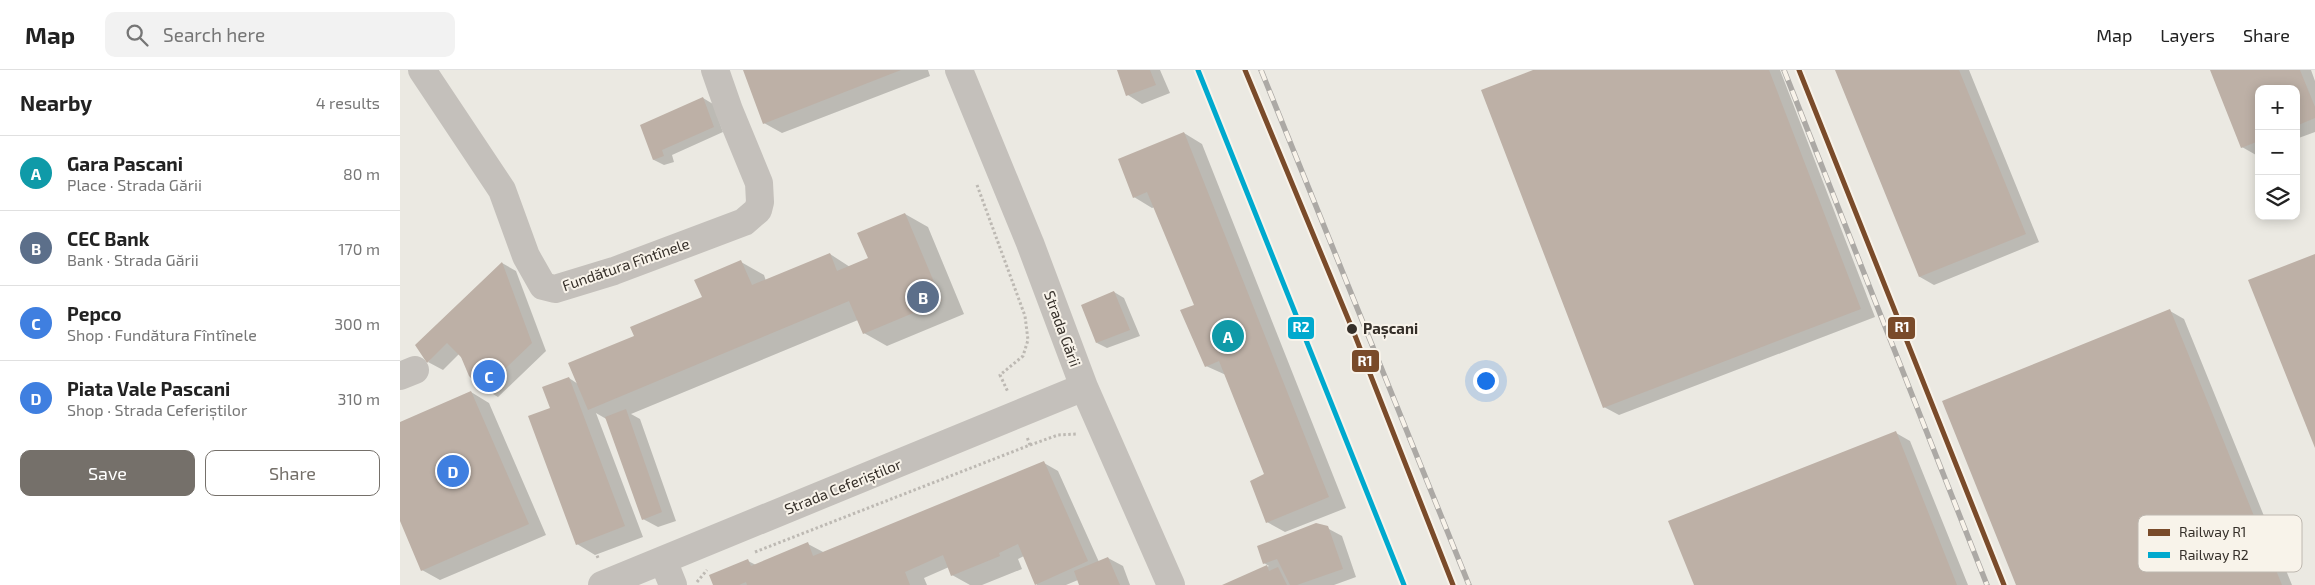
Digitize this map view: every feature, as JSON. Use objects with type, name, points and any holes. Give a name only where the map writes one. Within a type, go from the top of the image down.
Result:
[{"type":"street","name":"Fundătura Fîntînele","points":[[422,70],[502,190],[526,256],[543,286],[555,289],[614,271],[744,222],[758,210],[760,202],[759,183],[715,70]]},
{"type":"street","name":"Strada Gării","points":[[959,70],[1030,243],[1084,387],[1172,585]]},
{"type":"street","name":"Strada Ceferiștilor","points":[[602,585],[1084,387]]},
{"type":"street","points":[[663,560],[673,585]]},
{"type":"path","points":[[975,178],[1025,316],[1028,340],[1023,356],[1000,374],[1004,383]]},
{"type":"path","points":[[752,553],[1030,445],[1058,435],[1074,435],[1101,426]]},
{"type":"path","points":[[1025,433],[1030,445]]},
{"type":"path","points":[[695,585],[705,571],[714,567]]},
{"type":"building","points":[[743,70],[901,70],[763,124]]},
{"type":"building","points":[[1117,70],[1150,70],[1156,85],[1126,96]]},
{"type":"building","points":[[1533,70],[1769,70],[1861,309],[1603,408],[1481,90]]},
{"type":"building","points":[[1835,70],[1959,70],[2026,234],[1919,277]]},
{"type":"building","points":[[2210,70],[2300,70],[2315,107],[2315,118],[2300,124],[2300,85],[2255,85],[2255,143],[2241,148]]},
{"type":"building","points":[[703,97],[714,127],[662,150],[664,156],[653,160],[640,125]]},
{"type":"building","points":[[1184,132],[1329,497],[1266,523],[1250,481],[1264,474],[1219,361],[1205,367],[1180,310],[1194,305],[1147,192],[1133,198],[1118,159]]},
{"type":"building","points":[[905,213],[942,301],[863,334],[849,301],[588,410],[568,363],[634,336],[630,327],[702,297],[694,280],[741,260],[752,285],[830,253],[837,271],[868,258],[857,233]]},
{"type":"building","points":[[2315,254],[2315,448],[2248,280]]},
{"type":"building","points":[[502,262],[532,343],[483,390],[469,376],[461,357],[447,343],[427,363],[415,345]]},
{"type":"building","points":[[1114,291],[1130,330],[1096,343],[1081,305]]},
{"type":"building","points":[[2170,309],[2254,515],[2138,515],[2138,572],[2277,572],[2282,585],[2016,585],[1942,401]]},
{"type":"building","points":[[569,377],[625,526],[576,545],[528,416],[550,408],[542,387]]},
{"type":"building","points":[[471,391],[529,524],[421,571],[400,521],[400,422]]},
{"type":"building","points":[[626,409],[662,512],[642,520],[605,417]]},
{"type":"building","points":[[1896,431],[1957,585],[1694,585],[1668,521]]},
{"type":"building","points":[[1044,461],[1088,561],[1035,585],[1018,544],[999,553],[1000,556],[951,576],[943,555],[905,572],[910,585],[747,585],[746,582],[739,585],[713,585],[709,575],[748,559],[751,566],[808,542],[813,556]]},
{"type":"building","points":[[1316,523],[1328,526],[1343,569],[1297,585],[1290,585],[1277,559],[1263,564],[1257,546]]},
{"type":"building","points":[[1108,557],[1120,585],[1079,585],[1074,571]]},
{"type":"building","points":[[1267,565],[1269,571],[1278,567],[1287,585],[1222,585]]},
{"type":"railway","points":[[1198,70],[1404,585]]},
{"type":"railway","points":[[1245,70],[1354,333],[1453,585]]},
{"type":"railway","points":[[1261,70],[1469,585]]},
{"type":"railway","points":[[1784,70],[1987,585]]},
{"type":"railway","points":[[1799,70],[2004,585]]},
{"type":"rail line","name":"R2","points":[[1198,70],[1404,585]]},
{"type":"rail line","name":"R1","points":[[1245,70],[1354,333],[1453,585]]},
{"type":"rail line","name":"R1","points":[[1799,70],[2004,585]]},
{"type":"place","name":"CEC Bank","points":[[923,297]]},
{"type":"place","name":"Pașcani","points":[[1352,329]]},
{"type":"place","name":"Gara Pascani","points":[[1228,336]]},
{"type":"place","name":"Pepco","points":[[489,376]]},
{"type":"place","name":"Piata Vale Pascani","points":[[453,471]]}]
